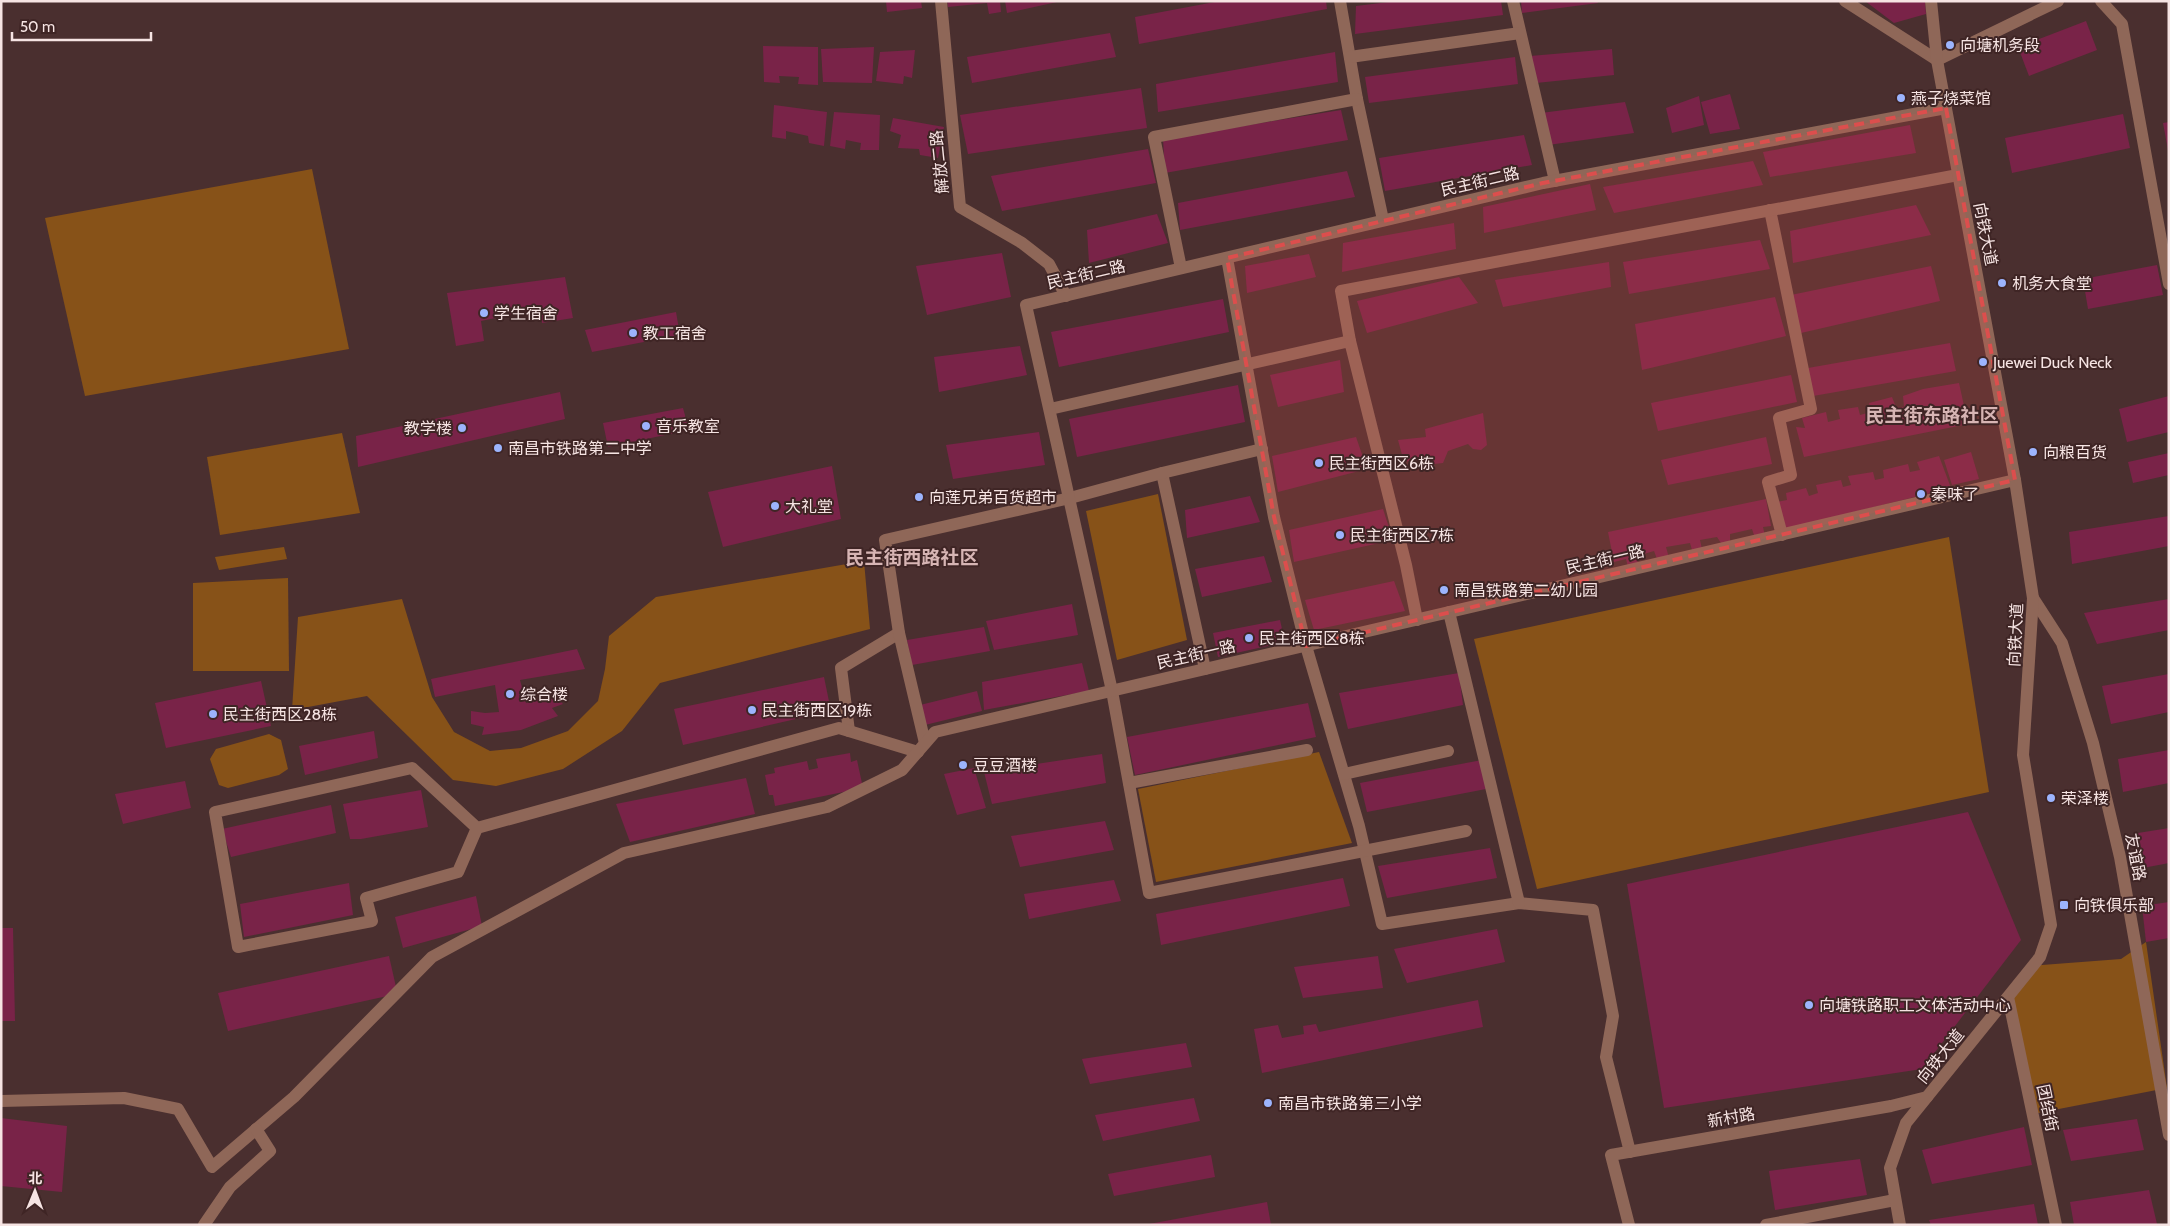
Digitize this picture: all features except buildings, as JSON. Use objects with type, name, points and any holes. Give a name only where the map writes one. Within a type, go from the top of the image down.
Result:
[{"type":"street","name":"解放二路","points":[[941,1],[960,207],[1022,243],[1049,264],[1066,296]]},
{"type":"street","points":[[1340,1],[1357,100],[1384,220]]},
{"type":"street","points":[[1513,1],[1555,181]]},
{"type":"street","points":[[1845,1],[1937,60],[2058,1]]},
{"type":"street","name":"向铁大道","points":[[1900,1225],[1890,1168],[1906,1124],[2040,956],[2051,925],[2023,755],[2033,598],[2015,480],[1937,60],[1932,1]]},
{"type":"street","points":[[2101,1],[2122,24],[2169,284]]},
{"type":"street","points":[[1350,57],[1520,33]]},
{"type":"street","points":[[1182,268],[1154,137],[1357,100]]},
{"type":"street","name":"民主街二路","points":[[1050,409],[1026,305],[1555,181],[1946,108]]},
{"type":"street","points":[[1417,620],[1406,565],[1350,341],[1341,290],[1958,175]]},
{"type":"street","points":[[1770,210],[1812,409],[1779,418],[1791,475],[1768,482],[1782,535]]},
{"type":"street","points":[[1227,258],[1274,517],[1306,646],[1365,851],[1382,924],[1519,903],[1593,910],[1613,1016],[1606,1057],[1630,1152]]},
{"type":"street","points":[[1350,341],[1246,363],[1050,409],[1112,691],[1149,893],[1466,831]]},
{"type":"street","points":[[477,828],[839,728],[922,747],[899,633],[885,540],[1070,498],[1262,449]]},
{"type":"street","points":[[1162,473],[1205,669]]},
{"type":"street","name":"民主街一路","points":[[1,1101],[124,1098],[178,1109],[212,1166],[294,1096],[432,957],[624,853],[828,808],[902,770],[935,732],[2015,480]]},
{"type":"street","name":"友谊路","points":[[2033,598],[2062,643],[2093,743],[2120,857],[2169,1135]]},
{"type":"street","points":[[1449,612],[1519,903]]},
{"type":"street","points":[[849,731],[841,668],[899,633]]},
{"type":"street","points":[[1129,783],[1307,750]]},
{"type":"street","points":[[1344,774],[1448,751]]},
{"type":"street","points":[[412,768],[477,828],[458,872],[366,898],[372,921],[238,947],[215,812],[412,768]]},
{"type":"street","name":"团结街","points":[[2008,997],[2056,1225]]},
{"type":"street","name":"新村路","points":[[1629,1225],[1611,1155],[1927,1098]]},
{"type":"street","points":[[204,1225],[230,1187],[270,1151],[256,1129]]},
{"type":"street","points":[[1766,1225],[1896,1200]]},
{"type":"highlighted area","points":[[1946,108],[2015,480],[1306,646],[1274,517],[1227,258],[1543,183]]},
{"type":"shaded area","points":[[312,169],[349,349],[85,396],[45,218]]},
{"type":"shaded area","points":[[342,433],[360,513],[220,535],[207,457]]},
{"type":"shaded area","points":[[1158,494],[1187,640],[1117,660],[1086,511]]},
{"type":"shaded area","points":[[1949,537],[1989,792],[1537,889],[1474,639]]},
{"type":"shaded area","points":[[284,547],[287,559],[219,570],[215,557]]},
{"type":"shaded area","points":[[864,561],[870,629],[660,683],[622,731],[563,769],[496,786],[453,780],[367,696],[292,710],[298,617],[402,599],[432,697],[454,732],[490,751],[521,748],[568,731],[598,701],[605,669],[609,636],[656,597]]},
{"type":"shaded area","points":[[288,578],[289,671],[193,671],[193,583]]},
{"type":"shaded area","points":[[269,734],[281,740],[288,769],[279,775],[228,788],[219,785],[210,759],[216,749]]},
{"type":"shaded area","points":[[1319,752],[1352,843],[1156,882],[1138,789]]},
{"type":"shaded area","points":[[2146,942],[2167,1088],[2033,1114],[2012,992],[2030,966],[2121,959]]},
{"type":"place","name":"向塘机务段","points":[[1950,45]]},
{"type":"place","name":"燕子烧菜馆","points":[[1901,98]]},
{"type":"place","name":"机务大食堂","points":[[2002,283]]},
{"type":"place","name":"学生宿舍","points":[[484,313]]},
{"type":"place","name":"教工宿舍","points":[[633,333]]},
{"type":"place","name":"Juewei Duck Neck","points":[[1983,362]]},
{"type":"place","name":"音乐教室","points":[[646,426]]},
{"type":"place","name":"教学楼","points":[[462,428]]},
{"type":"place","name":"南昌市铁路第二中学","points":[[498,448]]},
{"type":"place","name":"向粮百货","points":[[2033,452]]},
{"type":"place","name":"民主街西区6栋","points":[[1319,463]]},
{"type":"place","name":"秦味了","points":[[1921,494]]},
{"type":"place","name":"向莲兄弟百货超市","points":[[919,497]]},
{"type":"place","name":"大礼堂","points":[[775,506]]},
{"type":"place","name":"民主街西区7栋","points":[[1340,535]]},
{"type":"place","name":"南昌铁路第二幼儿园","points":[[1444,590]]},
{"type":"place","name":"民主街西区8栋","points":[[1249,638]]},
{"type":"place","name":"综合楼","points":[[510,694]]},
{"type":"place","name":"民主街西区19栋","points":[[752,710]]},
{"type":"place","name":"民主街西区28栋","points":[[213,714]]},
{"type":"place","name":"豆豆酒楼","points":[[963,765]]},
{"type":"place","name":"荣泽楼","points":[[2051,798]]},
{"type":"place","name":"向铁俱乐部","points":[[2064,905]]},
{"type":"place","name":"向塘铁路职工文体活动中心","points":[[1809,1005]]},
{"type":"place","name":"南昌市铁路第三小学","points":[[1268,1103]]},
{"type":"district","name":"民主街东路社区","points":[[1932,415]]},
{"type":"district","name":"民主街西路社区","points":[[912,557]]}]
